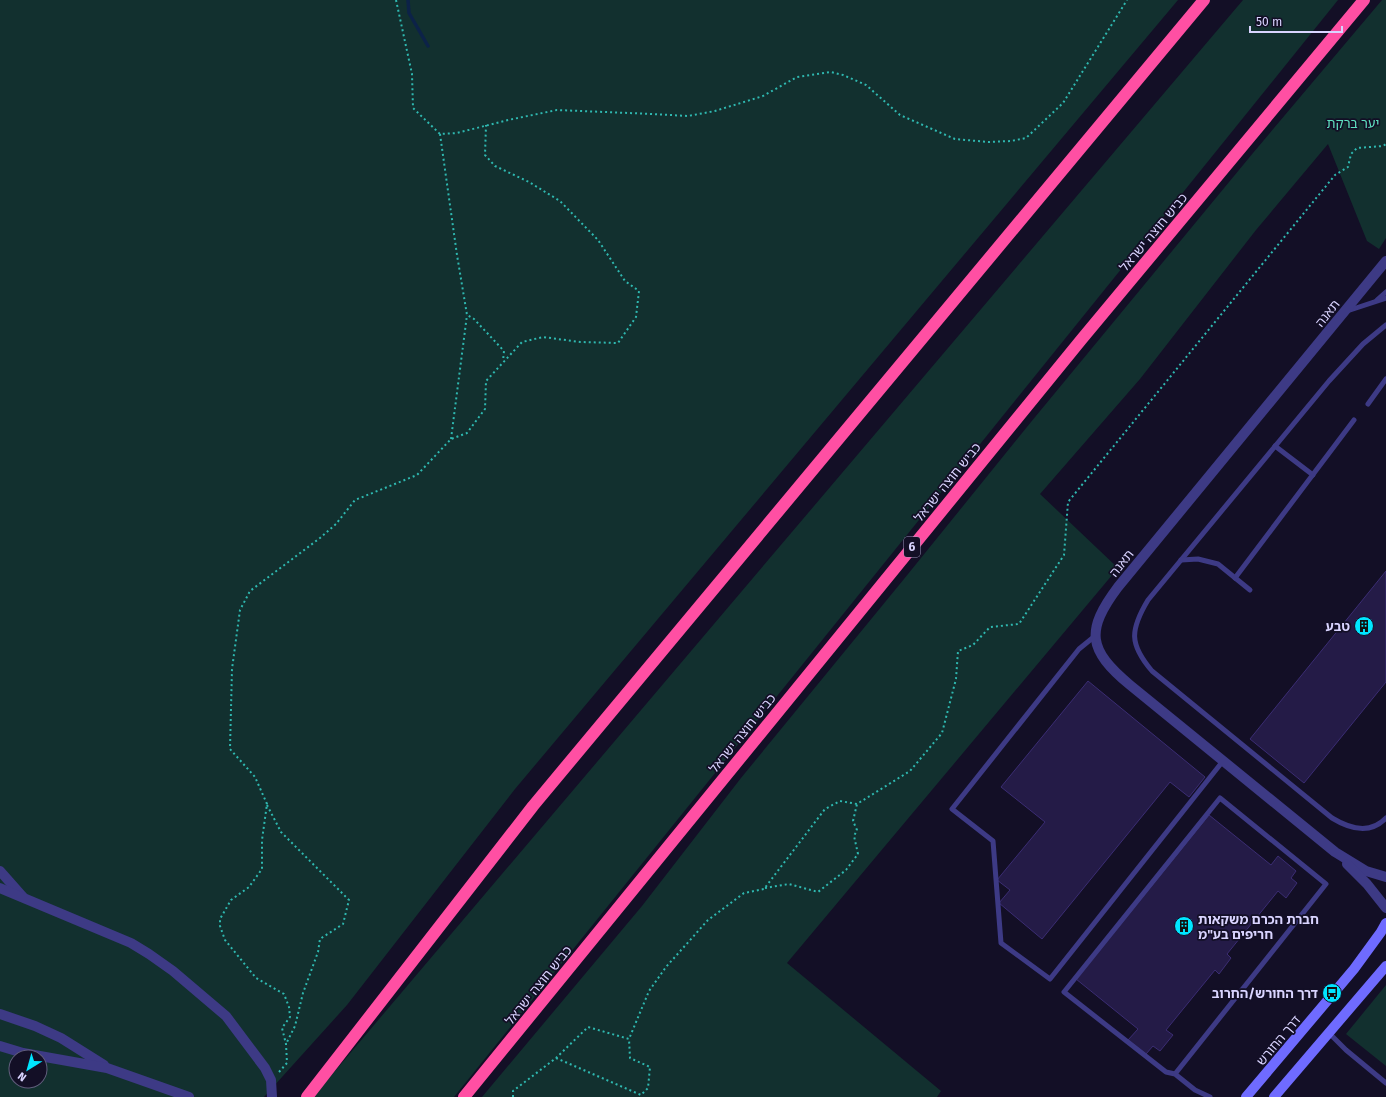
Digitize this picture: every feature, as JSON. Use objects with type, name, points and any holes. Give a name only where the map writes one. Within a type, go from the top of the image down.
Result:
[{"type":"highway","points":[[307,1097],[533,806],[1204,0]]},
{"type":"highway","name":"כביש חוצה ישראל","points":[[464,1097],[1081,340],[1364,0]]},
{"type":"street","name":"תאנה","points":[[1095,636],[1096,626],[1106,603],[1118,587],[1345,312],[1386,260]]},
{"type":"street","points":[[1095,636],[1096,645],[1100,654],[1118,675],[1335,852],[1367,884],[1386,908]]},
{"type":"street","points":[[1335,852],[1366,871],[1386,877]]},
{"type":"street","points":[[0,871],[26,900]]},
{"type":"street","points":[[0,888],[131,943],[173,971],[226,1016],[234,1026],[265,1068],[271,1080],[272,1097]]},
{"type":"street","name":"דרך החורש","points":[[1246,1097],[1354,969],[1386,923]]},
{"type":"street","points":[[1274,1097],[1386,966]]},
{"type":"street","points":[[0,1014],[35,1026],[61,1038],[107,1068]]},
{"type":"street","points":[[0,1046],[23,1053],[107,1068],[189,1097]]},
{"type":"lane","points":[[1374,303],[1386,292]]},
{"type":"lane","points":[[1345,312],[1386,298]]},
{"type":"lane","points":[[1386,325],[1363,344],[1348,360],[1148,600],[1138,616],[1134,631],[1140,657],[1152,671],[1332,818],[1344,825],[1357,829],[1371,829],[1382,823],[1386,818]]},
{"type":"lane","points":[[1368,404],[1386,379]]},
{"type":"lane","points":[[1235,578],[1354,420]]},
{"type":"lane","points":[[1276,446],[1313,475]]},
{"type":"lane","points":[[1181,560],[1198,560],[1218,564],[1250,590]]},
{"type":"lane","points":[[1095,636],[1079,649],[952,809],[993,841],[1001,943],[1050,979],[1223,761]]},
{"type":"lane","points":[[1175,1074],[1326,884],[1220,798],[1064,992],[1166,1072],[1175,1074],[1195,1090],[1210,1097]]},
{"type":"lane","points":[[1329,1033],[1346,1050],[1386,1083]]},
{"type":"lane","points":[[1195,1090],[1200,1097]]},
{"type":"path","points":[[396,0],[412,74],[413,108],[440,134],[456,255],[467,316],[451,439]]},
{"type":"path","points":[[440,134],[457,133],[557,110],[688,116],[715,111],[763,96],[798,77],[831,72],[843,75],[866,85],[900,115],[955,138],[988,142],[1011,141],[1026,138],[1063,103],[1127,0]]},
{"type":"path","points":[[286,1044],[295,1026],[303,993],[318,952],[320,939],[343,924],[349,900],[281,832],[255,777],[230,749],[232,669],[240,610],[250,591],[320,538],[336,524],[355,500],[417,475],[451,439],[468,433],[485,409],[486,381],[522,342],[543,337],[580,342],[618,343],[636,317],[639,292],[626,281],[598,240],[560,201],[529,182],[496,166],[485,156],[486,126]]},
{"type":"path","points":[[764,888],[825,809],[840,801],[857,804],[910,771],[942,733],[956,679],[958,651],[973,645],[990,627],[1019,624],[1064,555],[1068,502],[1335,175],[1348,166],[1351,154],[1357,148],[1383,146],[1386,144]]},
{"type":"path","points":[[467,316],[474,319],[504,351],[503,362]]},
{"type":"path","points":[[267,804],[262,840],[262,869],[249,887],[231,900],[220,919],[220,926],[225,940],[256,978],[284,994],[290,1012],[290,1017],[282,1028],[286,1044],[287,1063]]},
{"type":"path","points":[[556,1058],[641,1096],[648,1088],[650,1067],[630,1058],[629,1039],[649,991],[666,967],[708,920],[744,894],[784,884],[818,892],[846,870],[858,854],[854,836],[857,830],[853,822],[857,804]]},
{"type":"path","points":[[513,1097],[512,1091],[556,1058],[588,1028],[629,1039]]},
{"type":"green space","points":[[0,0],[1178,0],[515,789],[347,1005],[264,1097],[0,1097]]},
{"type":"green space","points":[[1243,0],[1338,0],[454,1097],[313,1097]]},
{"type":"green space","name":"יער ברקת","points":[[1382,0],[1386,0],[1386,238],[1379,249],[1367,241],[1328,144],[1256,230],[1140,379],[1040,494],[1118,568],[787,963],[941,1091],[937,1097],[482,1097],[642,906],[741,778],[1031,422],[1253,153]]},
{"type":"green space","points":[[1386,985],[1386,1066],[1346,1034]]},
{"type":"building","name":"טבע","points":[[1386,571],[1386,682],[1304,783],[1250,739]]},
{"type":"building","points":[[1088,681],[1205,777],[1189,797],[1170,782],[1042,939],[999,903],[1010,890],[997,880],[1045,822],[1001,787]]},
{"type":"building","name":"חברת הכרם משקאות חריפים בע\"מ","points":[[1209,815],[1271,865],[1278,856],[1296,871],[1291,878],[1297,883],[1286,898],[1278,891],[1227,954],[1231,958],[1219,974],[1215,970],[1166,1030],[1173,1035],[1160,1051],[1153,1046],[1146,1054],[1128,1040],[1138,1029],[1076,979]]},
{"type":"waterway","points":[[408,0],[409,13],[428,46]]},
{"type":"place","name":"טבע","points":[[1364,626]]},
{"type":"place","name":"חברת הכרם משקאות חריפים בע\"מ","points":[[1184,926]]},
{"type":"place","name":"דרך החורש/החרוב","points":[[1332,993]]}]
